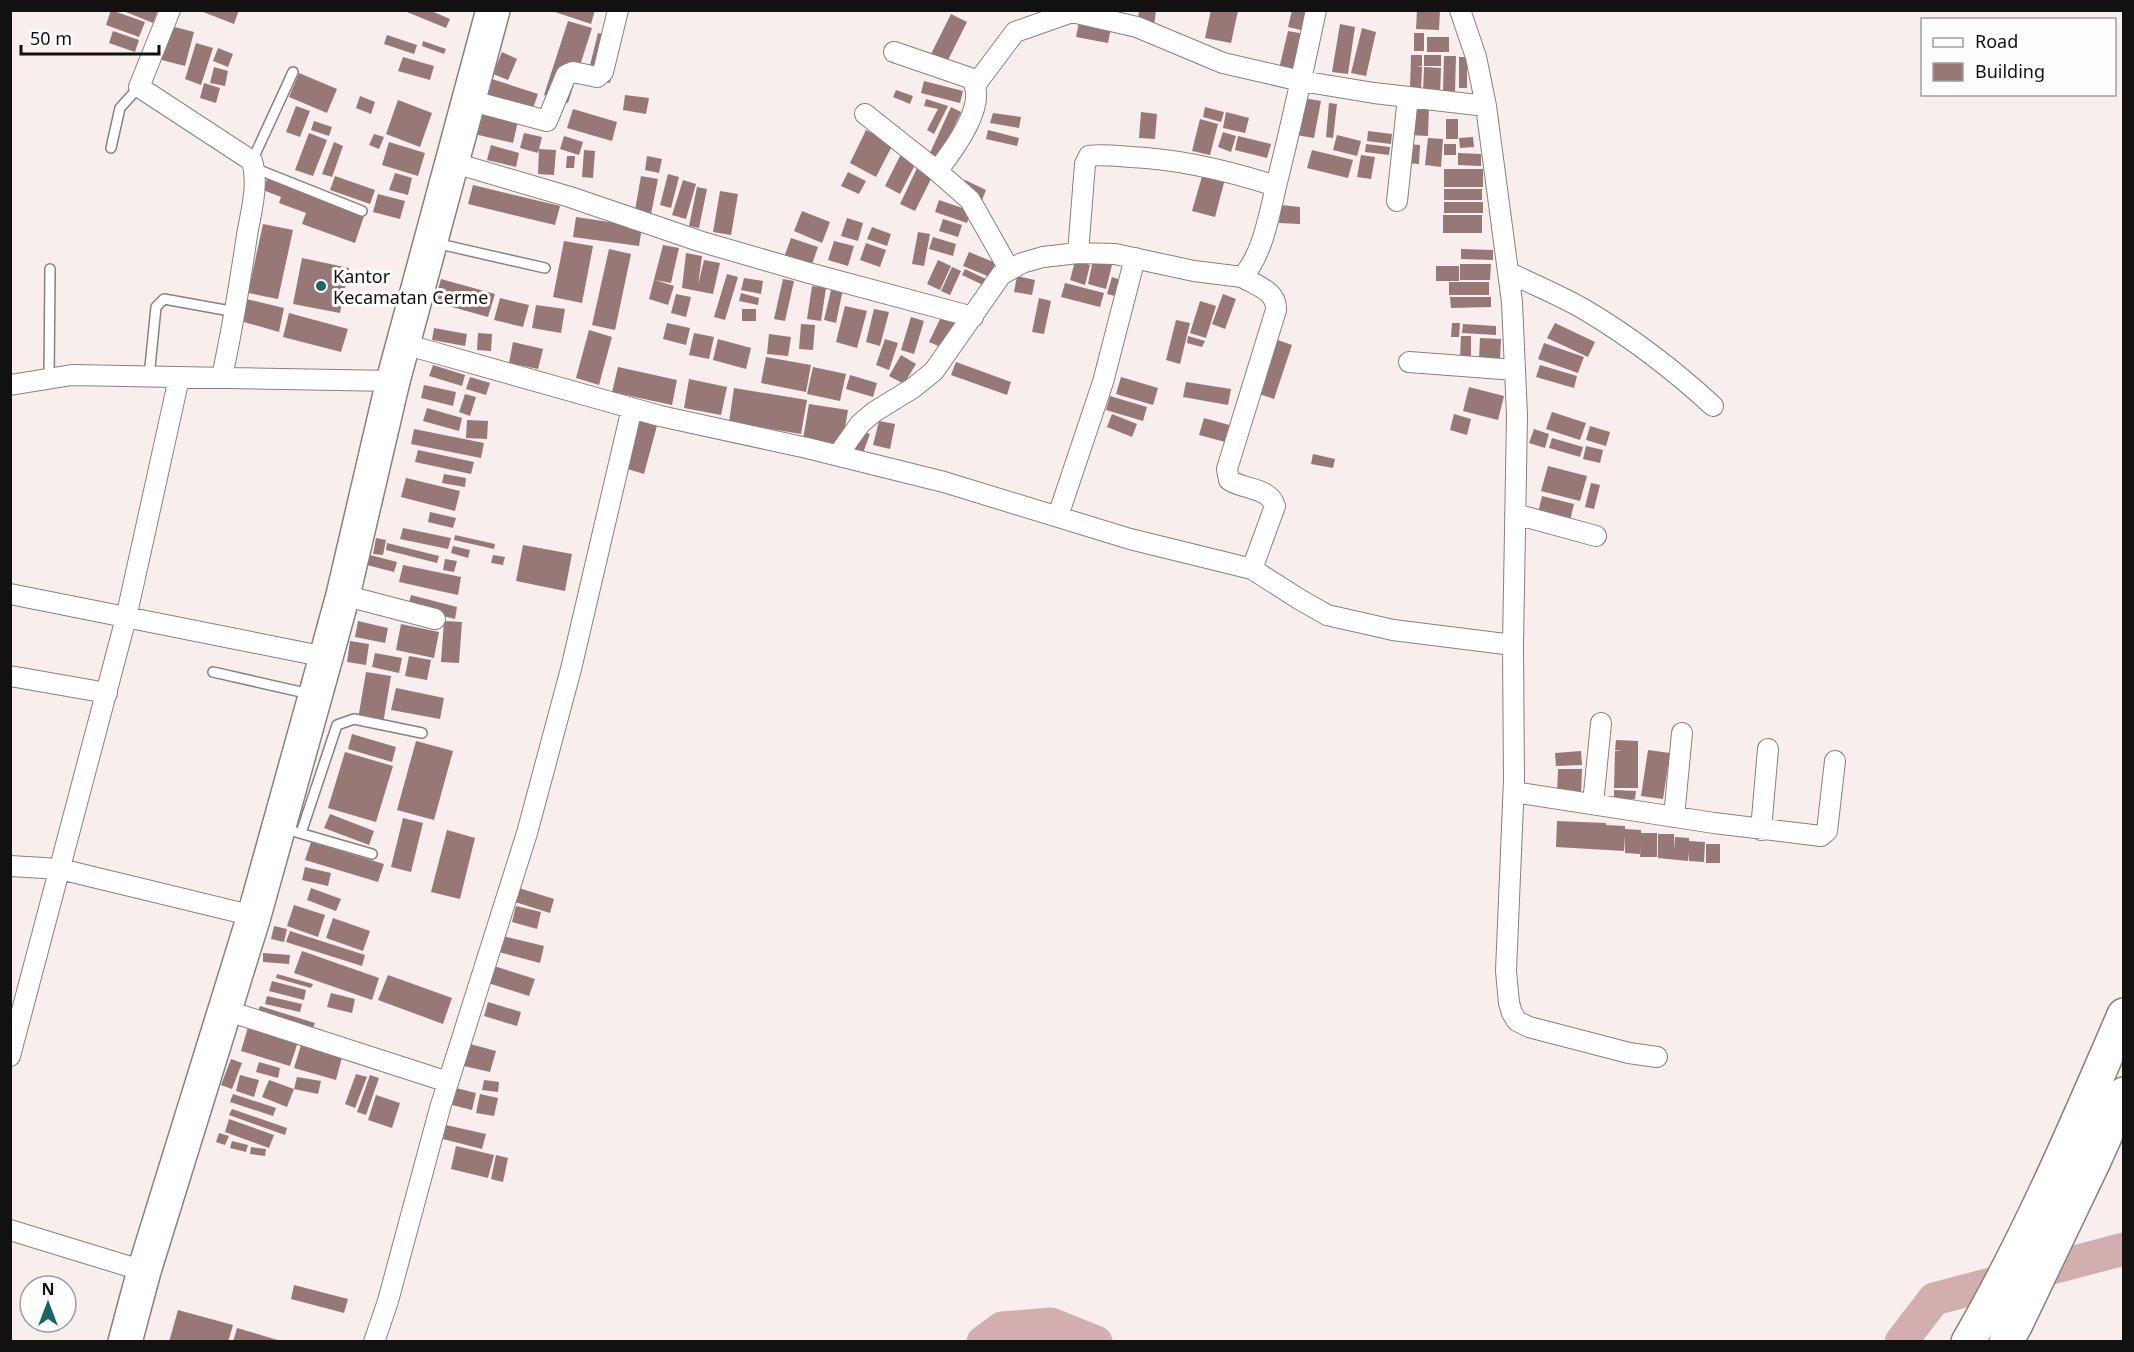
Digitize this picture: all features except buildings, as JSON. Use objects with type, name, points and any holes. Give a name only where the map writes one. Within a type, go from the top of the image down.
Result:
[{"type":"highway","points":[[125,1341],[144,1270],[254,916],[290,830],[316,695],[343,595],[393,381],[493,10]]},
{"type":"highway","points":[[1968,1341],[1990,1303],[2063,1156],[2124,1015]]},
{"type":"highway","points":[[2006,1341],[2094,1161],[2124,1094]]},
{"type":"street","points":[[170,10],[139,87],[253,165],[253,197],[236,312],[222,377]]},
{"type":"street","points":[[468,100],[548,121],[566,75],[573,72],[597,77],[603,72],[618,10]]},
{"type":"street","points":[[1242,277],[1252,267],[1276,186],[1316,10]]},
{"type":"street","points":[[1460,10],[1476,57],[1486,106],[1512,302],[1517,415],[1513,645],[1514,792],[1506,971],[1509,1003],[1517,1021],[1529,1027],[1629,1053],[1657,1057]]},
{"type":"street","points":[[937,171],[960,141],[970,118],[976,84],[1014,32],[1072,11],[1137,27],[1223,63],[1301,81],[1486,106]]},
{"type":"street","points":[[894,52],[970,78],[976,84]]},
{"type":"street","points":[[1397,201],[1408,97]]},
{"type":"street","points":[[865,114],[970,200],[1009,269]]},
{"type":"street","points":[[1078,253],[1085,164],[1089,156],[1144,157],[1187,163],[1233,172],[1276,186]]},
{"type":"street","points":[[451,162],[570,197],[699,241],[973,317]]},
{"type":"street","points":[[838,455],[860,424],[934,371],[1001,275],[1009,269],[1043,257],[1078,253],[1115,254],[1194,271],[1242,277],[1273,296],[1276,302],[1276,310],[1227,469],[1229,480],[1236,485],[1267,494],[1273,499],[1275,506],[1252,568]]},
{"type":"street","points":[[1058,516],[1103,382],[1135,258]]},
{"type":"street","points":[[1508,272],[1586,310],[1603,321],[1687,382],[1713,406]]},
{"type":"street","points":[[404,344],[660,416],[838,455],[944,482],[1130,539],[1252,568],[1327,615],[1393,630],[1513,645]]},
{"type":"street","points":[[1409,362],[1515,370]]},
{"type":"street","points":[[12,390],[72,375],[393,381]]},
{"type":"street","points":[[10,1056],[126,618],[179,378]]},
{"type":"street","points":[[374,1341],[388,1300],[448,1082],[530,822],[571,669],[632,408]]},
{"type":"street","points":[[1515,514],[1596,536]]},
{"type":"street","points":[[10,594],[326,657]]},
{"type":"street","points":[[343,595],[435,619]]},
{"type":"street","points":[[10,676],[107,693]]},
{"type":"street","points":[[1593,804],[1601,723]]},
{"type":"street","points":[[1674,817],[1682,733]]},
{"type":"street","points":[[1761,830],[1768,749]]},
{"type":"street","points":[[1514,792],[1814,837],[1824,835],[1827,831],[1835,761]]},
{"type":"street","points":[[10,866],[60,869],[254,916]]},
{"type":"street","points":[[225,1010],[448,1082]]},
{"type":"street","points":[[10,1230],[144,1270]]},
{"type":"lane","points":[[293,72],[253,165],[362,211]]},
{"type":"lane","points":[[111,148],[120,108],[139,87]]},
{"type":"lane","points":[[430,242],[545,268]]},
{"type":"lane","points":[[50,269],[50,379]]},
{"type":"lane","points":[[149,377],[156,307],[159,302],[164,299],[236,312]]},
{"type":"lane","points":[[213,672],[316,695]]},
{"type":"lane","points":[[372,854],[290,830],[337,725],[354,719],[422,733]]},
{"type":"waterway","points":[[1901,1342],[1934,1299],[2124,1249]]},
{"type":"waterway","points":[[983,1342],[1002,1328],[1051,1324],[1096,1342]]},
{"type":"place","name":"Kantor Kecamatan Cerme","points":[[321,286]]}]
